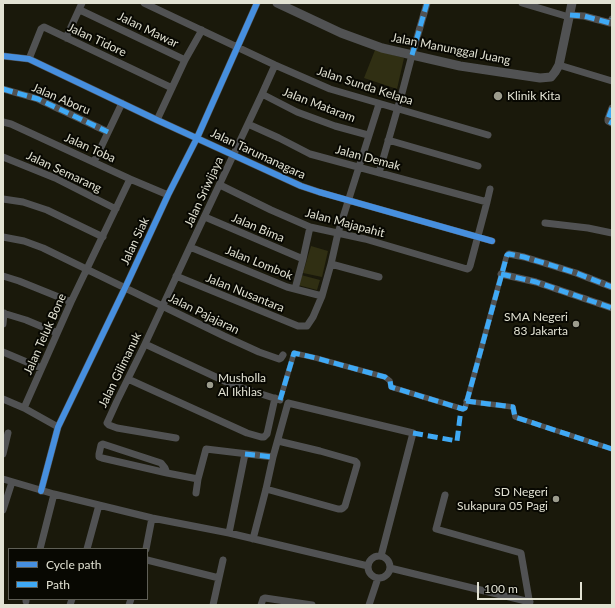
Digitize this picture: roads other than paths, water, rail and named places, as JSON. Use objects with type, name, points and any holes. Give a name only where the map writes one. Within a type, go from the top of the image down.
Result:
[{"type":"street","name":"Jalan Sunda Kelapa","points":[[144,3],[275,65],[330,89],[488,135]]},
{"type":"street","name":"Jalan Siak","points":[[41,491],[58,427],[196,138],[258,3]]},
{"type":"street","name":"Jalan Manunggal Juang","points":[[277,3],[341,33],[382,48],[460,66],[540,78],[551,77],[559,65]]},
{"type":"street","points":[[379,173],[427,3]]},
{"type":"street","points":[[522,3],[531,4],[570,16],[584,16],[610,23],[612,19]]},
{"type":"street","points":[[572,3],[559,65],[612,81]]},
{"type":"street","points":[[66,38],[81,6]]},
{"type":"street","name":"Jalan Mawar","points":[[81,6],[185,60]]},
{"type":"street","name":"Jalan Tidore","points":[[29,59],[43,27],[172,88]]},
{"type":"street","points":[[157,120],[185,60],[202,30]]},
{"type":"street","name":"Jalan Tarumanagara","points":[[3,56],[29,59],[301,186],[492,241]]},
{"type":"street","name":"Jalan Sriwijaya","points":[[163,306],[275,65]]},
{"type":"street","name":"Jalan Aboru","points":[[3,89],[38,99],[108,132]]},
{"type":"street","name":"Jalan Mataram","points":[[262,94],[304,114],[335,126],[368,135]]},
{"type":"street","points":[[94,162],[122,103]]},
{"type":"street","points":[[322,296],[338,233],[378,104]]},
{"type":"street","points":[[612,108],[608,119],[608,121],[612,123]]},
{"type":"street","name":"Jalan Toba","points":[[3,122],[11,124],[168,195]]},
{"type":"street","name":"Jalan Demak","points":[[248,124],[310,154],[488,202]]},
{"type":"street","points":[[388,140],[478,166]]},
{"type":"street","name":"Jalan Semarang","points":[[3,157],[56,178],[116,209]]},
{"type":"street","name":"Jalan Teluk Bone","points":[[24,408],[71,302],[130,179]]},
{"type":"street","name":"Jalan Majapahit","points":[[220,185],[310,227],[365,239],[467,269],[469,268],[478,237]]},
{"type":"street","points":[[478,237],[488,202],[490,189]]},
{"type":"street","points":[[3,199],[23,202],[47,210],[103,237]]},
{"type":"street","name":"Jalan Bima","points":[[205,217],[303,259]]},
{"type":"street","points":[[544,223],[588,228],[612,233]]},
{"type":"street","points":[[295,289],[310,227]]},
{"type":"street","points":[[3,236],[24,241],[43,248],[125,288]]},
{"type":"street","name":"Jalan Lombok","points":[[190,247],[275,282],[322,296]]},
{"type":"street","points":[[128,378],[247,433],[261,437],[264,437],[267,434],[294,353],[385,377],[390,380],[391,387],[463,409],[465,408],[507,255],[509,254],[524,257],[544,263],[576,273],[612,287]]},
{"type":"street","points":[[331,264],[379,277]]},
{"type":"street","points":[[501,274],[536,282],[612,308]]},
{"type":"street","points":[[3,276],[71,302]]},
{"type":"street","name":"Jalan Nusantara","points":[[176,276],[298,326],[307,326],[314,317],[322,296]]},
{"type":"street","name":"Jalan Pajajaran","points":[[125,288],[259,352],[279,359],[283,355]]},
{"type":"street","name":"Jalan Gilimanuk","points":[[163,306],[107,423],[117,428],[176,438]]},
{"type":"street","points":[[3,324],[4,313],[26,320],[57,333]]},
{"type":"street","points":[[145,344],[233,385],[278,399]]},
{"type":"street","points":[[3,352],[41,368]]},
{"type":"street","points":[[3,399],[24,408],[58,427]]},
{"type":"street","points":[[466,401],[513,407],[516,417],[612,449]]},
{"type":"street","points":[[253,539],[288,403],[413,433],[381,556]]},
{"type":"street","points":[[3,454],[8,433]]},
{"type":"street","points":[[266,489],[341,509],[345,506],[357,465],[355,461],[278,441]]},
{"type":"street","points":[[167,473],[166,468],[161,463],[102,444],[101,445],[99,457],[167,473],[198,479]]},
{"type":"street","points":[[196,493],[206,449],[273,457]]},
{"type":"street","points":[[229,533],[245,454]]},
{"type":"street","points":[[3,479],[41,491],[152,518],[229,533],[368,566]]},
{"type":"street","points":[[3,510],[12,482]]},
{"type":"street","points":[[40,548],[54,494]]},
{"type":"street","points":[[390,568],[530,604],[521,554],[436,529],[445,495]]},
{"type":"street","points":[[87,548],[99,505]]},
{"type":"street","points":[[146,548],[152,518]]},
{"type":"street","points":[[381,556],[386,559],[390,568],[388,573],[383,577],[378,578],[370,574],[368,566],[370,560],[381,556]]},
{"type":"street","points":[[148,560],[219,578]]},
{"type":"street","points":[[213,605],[223,560]]},
{"type":"street","points":[[369,605],[378,578]]},
{"type":"street","points":[[261,605],[263,599],[265,598],[312,605]]},
{"type":"place","name":"Klinik Kita","points":[[498,96]]},
{"type":"place","name":"SMA Negeri 83 Jakarta","points":[[576,324]]},
{"type":"place","name":"Musholla Al Ikhlas","points":[[210,385]]},
{"type":"place","name":"SD Negeri Sukapura 05 Pagi","points":[[556,499]]}]
